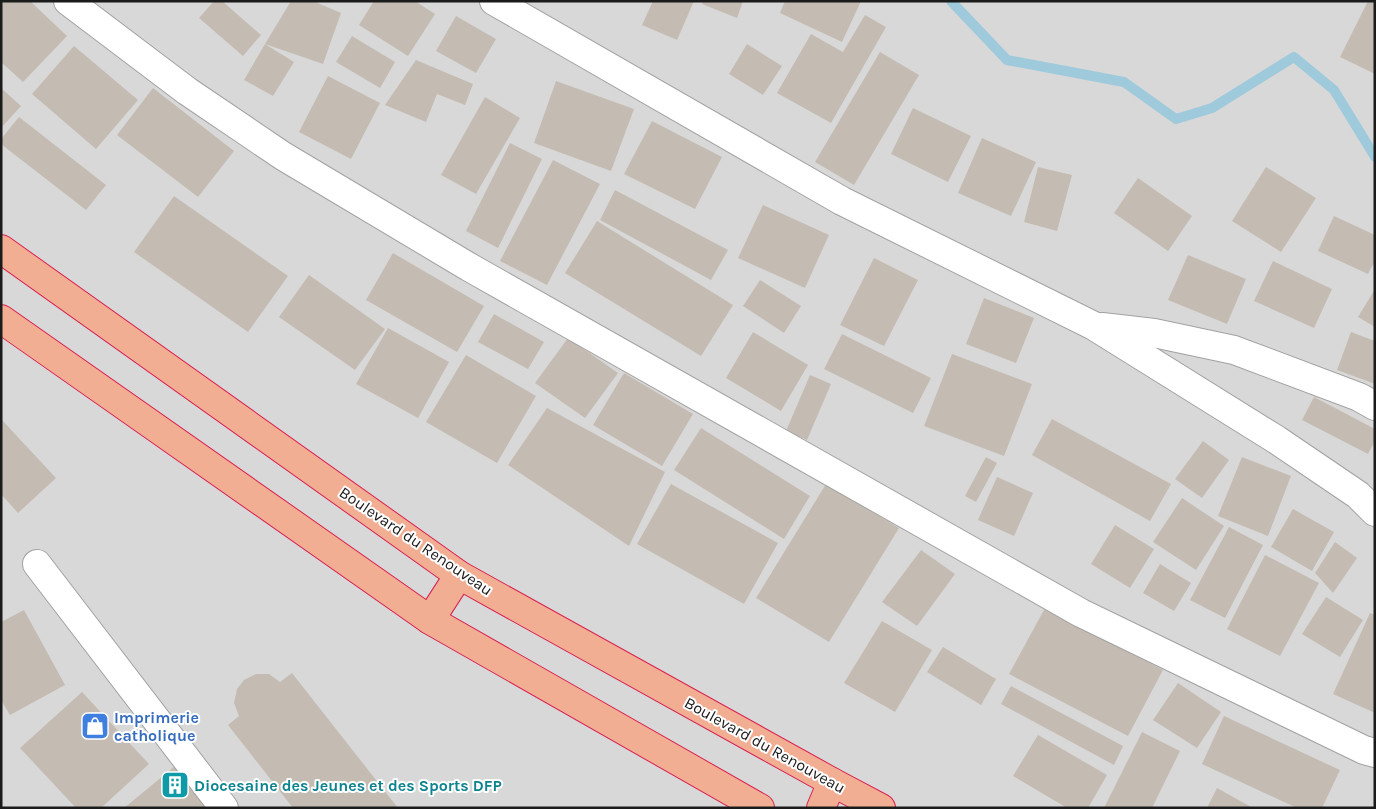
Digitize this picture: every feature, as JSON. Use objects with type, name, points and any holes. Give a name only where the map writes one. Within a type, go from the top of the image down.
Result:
[{"type":"highway","name":"Boulevard du Renouveau","points":[[1,249],[460,574],[881,808]]},
{"type":"highway","points":[[1,319],[430,620],[760,808]]},
{"type":"highway","points":[[430,620],[460,574]]},
{"type":"highway","points":[[821,808],[832,782]]},
{"type":"street","points":[[68,1],[187,91],[282,156],[469,267],[1081,613],[1364,750],[1375,753]]},
{"type":"street","points":[[494,1],[842,201],[1094,326],[1277,440],[1358,495],[1375,512]]},
{"type":"street","points":[[1094,326],[1154,333],[1234,350],[1358,397],[1375,406]]},
{"type":"street","points":[[36,564],[224,808]]},
{"type":"shaded area","points":[[1,1],[1375,1],[1375,808],[1,808]]},
{"type":"building","points":[[1,1],[30,1],[67,36],[23,82],[1,62]]},
{"type":"building","points":[[214,1],[222,1],[261,35],[243,56],[199,18]]},
{"type":"building","points":[[291,1],[313,1],[341,13],[323,64],[265,44]]},
{"type":"building","points":[[374,1],[415,1],[435,14],[408,56],[359,25]]},
{"type":"building","points":[[653,1],[694,1],[677,40],[642,25]]},
{"type":"building","points":[[703,1],[743,1],[737,18],[702,4]]},
{"type":"building","points":[[785,1],[861,1],[842,42],[780,13]]},
{"type":"building","points":[[1368,1],[1375,1],[1375,74],[1340,57]]},
{"type":"building","points":[[865,15],[886,27],[831,123],[777,93],[811,34],[843,52]]},
{"type":"building","points":[[456,16],[496,39],[476,73],[436,51]]},
{"type":"building","points":[[352,36],[395,62],[380,88],[336,62]]},
{"type":"building","points":[[265,44],[294,62],[273,96],[244,80]]},
{"type":"building","points":[[747,44],[782,66],[763,95],[729,74]]},
{"type":"building","points":[[74,46],[138,100],[96,149],[32,94]]},
{"type":"building","points":[[880,52],[919,75],[854,185],[815,162]]},
{"type":"building","points":[[416,60],[473,84],[465,105],[437,94],[426,122],[385,105]]},
{"type":"building","points":[[328,76],[380,103],[351,159],[299,132]]},
{"type":"building","points":[[556,81],[634,109],[611,171],[534,143]]},
{"type":"building","points":[[1,88],[21,106],[1,128]]},
{"type":"building","points":[[153,88],[234,151],[198,197],[117,135]]},
{"type":"building","points":[[485,97],[520,118],[476,194],[441,175]]},
{"type":"building","points":[[913,108],[971,136],[948,182],[891,154]]},
{"type":"building","points":[[19,117],[106,185],[86,210],[1,144],[1,139]]},
{"type":"building","points":[[652,121],[722,157],[695,209],[624,174]]},
{"type":"building","points":[[982,138],[1036,162],[1011,216],[958,193]]},
{"type":"building","points":[[510,143],[542,159],[498,248],[466,231]]},
{"type":"building","points":[[553,160],[600,184],[547,285],[500,261]]},
{"type":"building","points":[[1038,167],[1072,175],[1057,231],[1024,222]]},
{"type":"building","points":[[1266,167],[1316,198],[1281,252],[1232,221]]},
{"type":"building","points":[[1138,178],[1192,216],[1168,251],[1114,213]]},
{"type":"building","points":[[615,190],[728,250],[711,280],[600,220]]},
{"type":"building","points":[[174,196],[288,276],[248,332],[134,252]]},
{"type":"building","points":[[763,205],[829,235],[805,288],[738,258]]},
{"type":"building","points":[[1334,216],[1375,235],[1375,261],[1368,274],[1318,251]]},
{"type":"building","points":[[597,221],[733,305],[701,356],[565,273]]},
{"type":"building","points":[[393,253],[484,306],[457,352],[366,300]]},
{"type":"building","points":[[1188,255],[1246,279],[1227,324],[1168,300]]},
{"type":"building","points":[[874,258],[918,280],[884,346],[840,325]]},
{"type":"building","points":[[1273,261],[1332,289],[1314,328],[1254,301]]},
{"type":"building","points":[[309,275],[385,329],[355,370],[279,317]]},
{"type":"building","points":[[760,280],[801,306],[784,333],[743,306]]},
{"type":"building","points":[[1375,289],[1375,327],[1358,317]]},
{"type":"building","points":[[984,298],[1034,318],[1016,363],[966,344]]},
{"type":"building","points":[[494,314],[544,342],[528,369],[478,342]]},
{"type":"building","points":[[388,328],[449,362],[418,418],[356,384]]},
{"type":"building","points":[[753,332],[808,365],[781,411],[726,378]]},
{"type":"building","points":[[1351,332],[1375,341],[1375,384],[1337,370]]},
{"type":"building","points":[[842,334],[931,378],[913,413],[824,369]]},
{"type":"building","points":[[568,338],[618,373],[585,418],[535,383]]},
{"type":"building","points":[[952,354],[1032,384],[1004,456],[924,426]]},
{"type":"building","points":[[466,355],[536,396],[497,463],[426,422]]},
{"type":"building","points":[[624,373],[693,414],[662,466],[593,425]]},
{"type":"building","points":[[810,375],[831,384],[807,440],[786,431]]},
{"type":"building","points":[[1314,397],[1375,429],[1375,441],[1368,454],[1302,420]]},
{"type":"building","points":[[547,408],[665,472],[629,546],[508,465]]},
{"type":"building","points":[[1,419],[56,478],[18,513],[1,494]]},
{"type":"building","points":[[1052,419],[1171,484],[1150,521],[1032,455]]},
{"type":"building","points":[[701,428],[810,496],[784,539],[674,470]]},
{"type":"building","points":[[1203,441],[1229,460],[1202,498],[1175,479]]},
{"type":"building","points":[[986,457],[997,463],[976,502],[965,496]]},
{"type":"building","points":[[1242,457],[1291,476],[1268,536],[1218,516]]},
{"type":"building","points":[[997,477],[1033,493],[1014,536],[978,520]]},
{"type":"building","points":[[671,484],[778,543],[744,604],[637,544]]},
{"type":"building","points":[[826,484],[899,528],[829,642],[756,598]]},
{"type":"building","points":[[1182,498],[1224,526],[1196,570],[1153,542]]},
{"type":"building","points":[[1293,509],[1334,532],[1312,571],[1271,547]]},
{"type":"building","points":[[1115,525],[1154,549],[1130,588],[1091,564]]},
{"type":"building","points":[[1229,527],[1263,545],[1225,618],[1190,600]]},
{"type":"building","points":[[1335,542],[1357,558],[1333,593],[1315,573]]},
{"type":"building","points":[[921,550],[955,574],[917,626],[882,602]]},
{"type":"building","points":[[1265,555],[1319,583],[1280,656],[1227,629]]},
{"type":"building","points":[[1160,564],[1191,583],[1174,611],[1143,593]]},
{"type":"building","points":[[1326,597],[1363,620],[1340,657],[1302,634]]},
{"type":"building","points":[[1045,608],[1163,670],[1128,736],[1009,674]]},
{"type":"building","points":[[24,610],[65,685],[10,715],[1,700],[1,622]]},
{"type":"building","points":[[1370,613],[1375,615],[1375,713],[1333,694]]},
{"type":"building","points":[[882,621],[932,650],[895,712],[844,683]]},
{"type":"building","points":[[943,647],[996,679],[981,705],[927,672]]},
{"type":"building","points":[[292,673],[398,808],[293,808],[228,725],[239,716],[234,703],[237,689],[244,680],[256,674],[269,674],[280,682]]},
{"type":"building","points":[[1178,683],[1221,712],[1197,748],[1153,720]]},
{"type":"building","points":[[1011,686],[1123,746],[1114,765],[1001,704]]},
{"type":"building","points":[[82,692],[149,764],[101,808],[76,808],[20,748]]},
{"type":"building","points":[[1224,716],[1340,770],[1322,808],[1297,808],[1202,764]]},
{"type":"building","points":[[1142,732],[1180,751],[1152,808],[1104,808]]},
{"type":"building","points":[[1038,735],[1107,775],[1088,808],[1067,808],[1013,776]]},
{"type":"building","name":"Diocesaine des Jeunes et des Sports DFP","points":[[180,762],[219,808],[124,808]]},
{"type":"building","points":[[1217,788],[1253,808],[1207,808]]},
{"type":"waterway","points":[[951,1],[1007,60],[1124,82],[1176,119],[1212,108],[1294,57],[1334,90],[1375,157]]},
{"type":"place","name":"Imprimerie catholique","points":[[95,726]]},
{"type":"place","name":"Diocesaine des Jeunes et des Sports DFP","points":[[175,785]]}]
